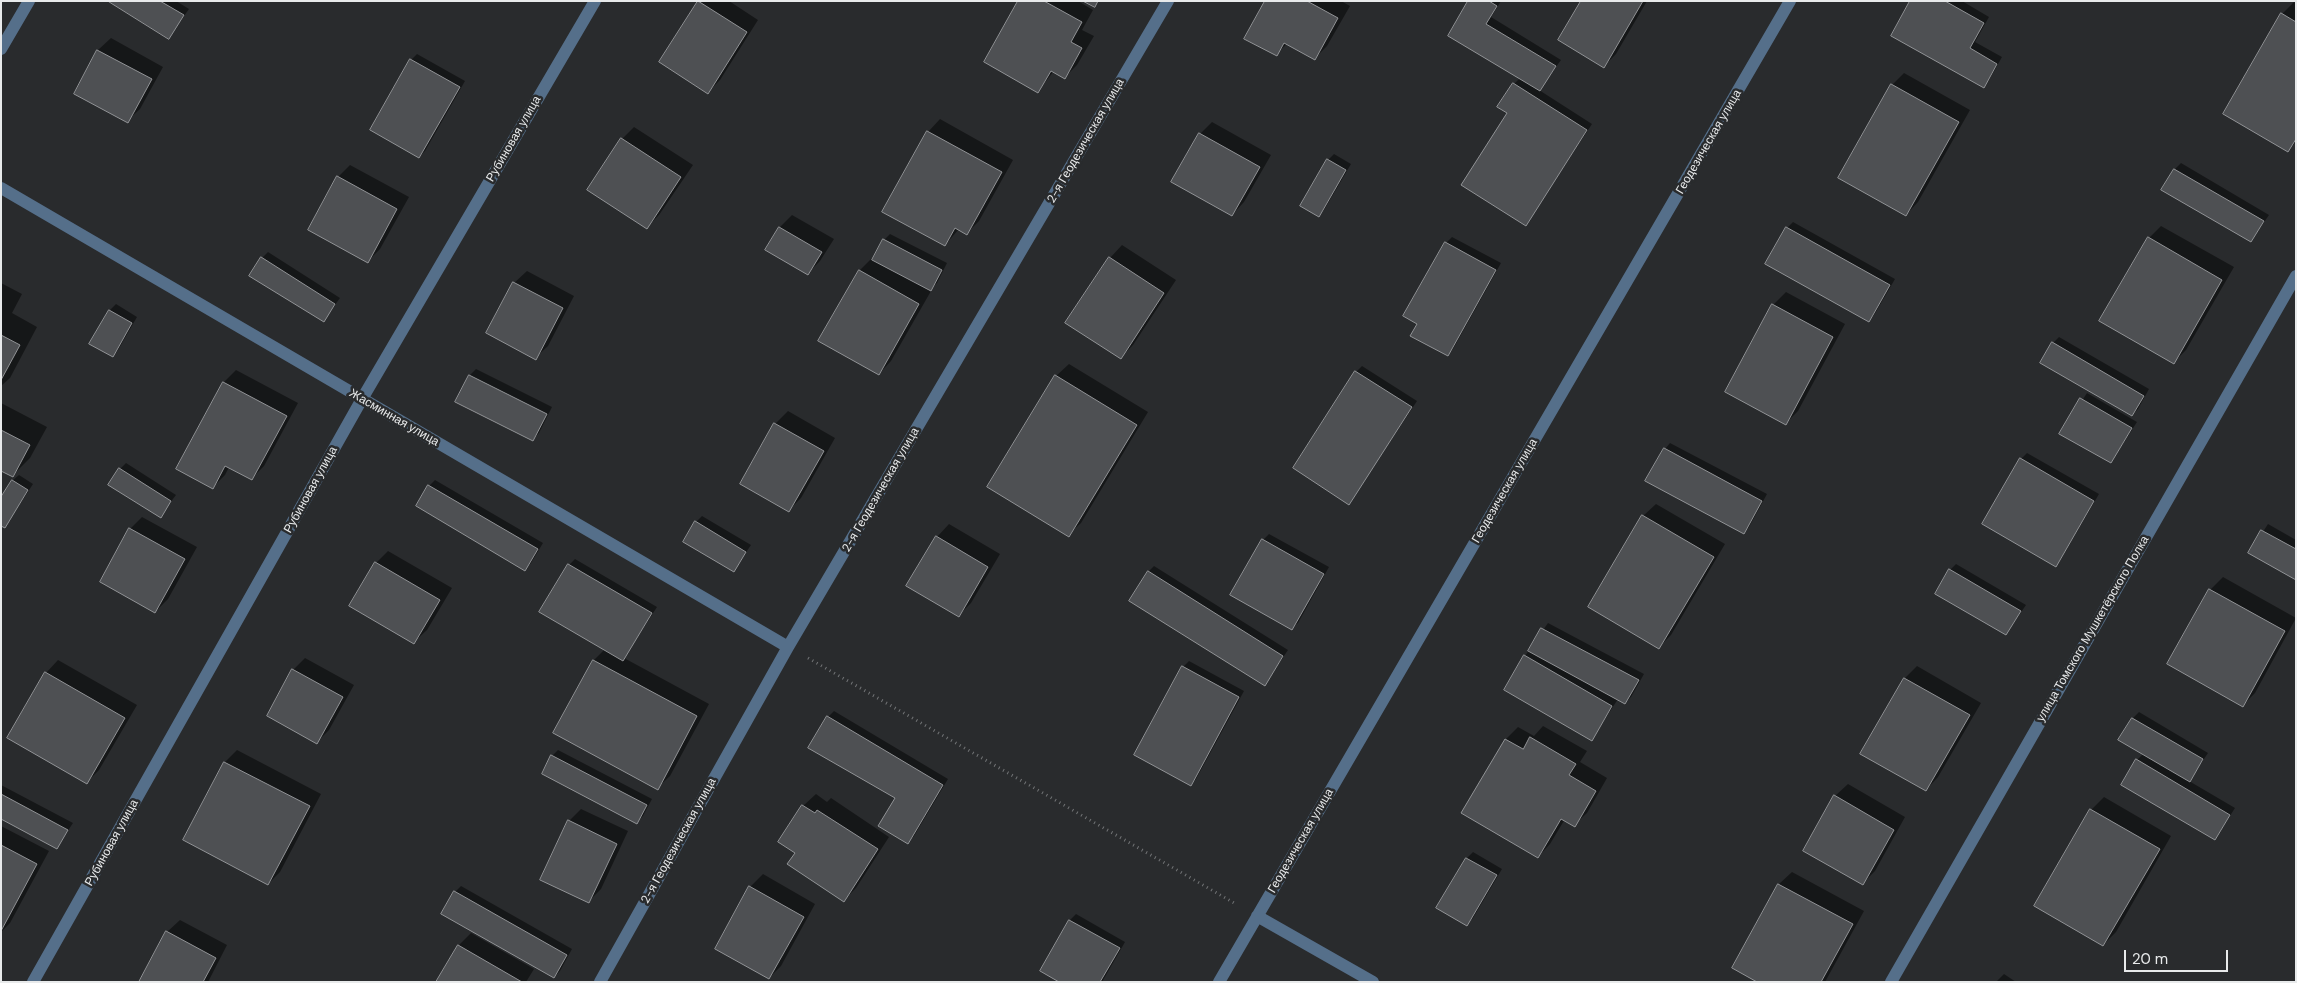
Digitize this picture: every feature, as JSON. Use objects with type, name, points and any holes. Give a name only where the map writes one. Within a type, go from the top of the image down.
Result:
[{"type":"street","points":[[1,49],[29,1]]},
{"type":"street","name":"Рубиновая улица","points":[[33,982],[362,399],[595,1]]},
{"type":"street","name":"2-я Геодезическая улица","points":[[600,982],[788,647],[1168,1]]},
{"type":"street","name":"Геодезическая улица","points":[[1219,982],[1790,1]]},
{"type":"street","name":"Жасминная улица","points":[[1,188],[788,647]]},
{"type":"street","name":"улица Томского Мушкетёрского Полка","points":[[1891,982],[2296,276]]},
{"type":"street","points":[[1257,916],[1373,982]]},
{"type":"path","points":[[788,647],[1257,916]]},
{"type":"building","points":[[108,1],[160,1],[184,15],[169,39]]},
{"type":"building","points":[[698,1],[747,32],[708,94],[659,62]]},
{"type":"building","points":[[1018,1],[1044,1],[1082,22],[1071,42],[1082,48],[1065,79],[1051,71],[1038,93],[984,62]]},
{"type":"building","points":[[1083,1],[1098,1],[1095,7]]},
{"type":"building","points":[[1265,1],[1307,1],[1338,18],[1315,60],[1284,43],[1277,56],[1244,39]]},
{"type":"building","points":[[1468,1],[1489,1],[1497,6],[1486,24],[1556,66],[1540,91],[1448,36]]},
{"type":"building","points":[[1581,1],[1643,1],[1604,68],[1558,40]]},
{"type":"building","points":[[1910,1],[1945,1],[1984,23],[1970,48],[1997,64],[1984,88],[1891,36]]},
{"type":"building","points":[[2281,13],[2296,22],[2296,139],[2288,152],[2223,114]]},
{"type":"building","points":[[97,50],[152,79],[128,123],[74,94]]},
{"type":"building","points":[[410,59],[460,87],[419,158],[370,130]]},
{"type":"building","points":[[1513,83],[1587,130],[1526,226],[1461,185],[1507,113],[1497,107]]},
{"type":"building","points":[[1891,84],[1959,122],[1906,216],[1838,178]]},
{"type":"building","points":[[927,131],[1002,172],[967,235],[955,228],[945,246],[882,212]]},
{"type":"building","points":[[1199,133],[1260,167],[1232,216],[1171,182]]},
{"type":"building","points":[[621,138],[681,177],[647,229],[587,190]]},
{"type":"building","points":[[1327,159],[1346,170],[1319,217],[1300,206]]},
{"type":"building","points":[[2174,169],[2264,221],[2251,242],[2161,190]]},
{"type":"building","points":[[337,176],[397,209],[368,263],[308,230]]},
{"type":"building","points":[[779,227],[822,252],[808,275],[765,250]]},
{"type":"building","points":[[1786,227],[1890,285],[1869,322],[1765,264]]},
{"type":"building","points":[[2148,237],[2222,280],[2174,364],[2099,321]]},
{"type":"building","points":[[883,239],[942,270],[931,291],[872,260]]},
{"type":"building","points":[[1445,242],[1496,270],[1448,356],[1410,336],[1417,324],[1403,316]]},
{"type":"building","points":[[261,257],[335,304],[324,322],[249,276]]},
{"type":"building","points":[[1109,257],[1164,293],[1121,359],[1065,323]]},
{"type":"building","points":[[859,270],[919,304],[879,375],[818,341]]},
{"type":"building","points":[[513,282],[563,308],[536,360],[486,333]]},
{"type":"building","points":[[1772,304],[1833,337],[1786,425],[1725,392]]},
{"type":"building","points":[[109,310],[132,323],[113,357],[89,344]]},
{"type":"building","points":[[1,335],[20,345],[1,380]]},
{"type":"building","points":[[2052,342],[2144,396],[2132,416],[2040,363]]},
{"type":"building","points":[[1355,371],[1412,407],[1349,505],[1293,468]]},
{"type":"building","points":[[469,375],[547,414],[533,441],[455,402]]},
{"type":"building","points":[[1055,375],[1137,425],[1069,537],[987,487]]},
{"type":"building","points":[[223,382],[287,416],[252,480],[225,466],[213,489],[176,469]]},
{"type":"building","points":[[2080,398],[2132,428],[2111,463],[2059,434]]},
{"type":"building","points":[[774,423],[824,451],[789,512],[740,484]]},
{"type":"building","points":[[1,430],[30,445],[13,477],[1,471]]},
{"type":"building","points":[[1664,448],[1762,501],[1744,534],[1645,481]]},
{"type":"building","points":[[2020,458],[2094,501],[2056,567],[1982,524]]},
{"type":"building","points":[[119,468],[171,501],[161,518],[108,485]]},
{"type":"building","points":[[12,480],[28,490],[5,528],[1,526],[1,497]]},
{"type":"building","points":[[428,485],[538,549],[525,571],[416,506]]},
{"type":"building","points":[[1642,515],[1714,557],[1659,649],[1588,607]]},
{"type":"building","points":[[695,521],[746,552],[734,572],[683,542]]},
{"type":"building","points":[[129,528],[185,559],[155,613],[100,582]]},
{"type":"building","points":[[2261,530],[2296,549],[2296,580],[2248,553]]},
{"type":"building","points":[[936,536],[988,567],[959,617],[906,586]]},
{"type":"building","points":[[1262,539],[1324,574],[1292,630],[1230,595]]},
{"type":"building","points":[[375,562],[440,600],[414,644],[349,606]]},
{"type":"building","points":[[568,564],[652,613],[623,661],[539,612]]},
{"type":"building","points":[[1949,569],[2021,611],[2006,635],[1935,594]]},
{"type":"building","points":[[1148,571],[1283,656],[1265,686],[1129,601]]},
{"type":"building","points":[[2209,589],[2285,631],[2243,707],[2167,664]]},
{"type":"building","points":[[1541,628],[1639,680],[1625,704],[1528,651]]},
{"type":"building","points":[[1524,655],[1612,706],[1592,741],[1504,690]]},
{"type":"building","points":[[593,660],[697,716],[658,790],[553,733]]},
{"type":"building","points":[[1182,666],[1239,697],[1191,786],[1134,755]]},
{"type":"building","points":[[292,669],[343,697],[317,744],[267,716]]},
{"type":"building","points":[[45,672],[125,718],[87,784],[7,738]]},
{"type":"building","points":[[1904,678],[1970,715],[1926,791],[1860,754]]},
{"type":"building","points":[[827,716],[943,785],[908,844],[878,826],[895,798],[808,748]]},
{"type":"building","points":[[2132,718],[2203,759],[2190,782],[2118,740]]},
{"type":"building","points":[[1530,737],[1576,764],[1569,775],[1596,791],[1575,827],[1561,819],[1538,858],[1461,813],[1505,739],[1523,749]]},
{"type":"building","points":[[551,755],[647,805],[637,824],[542,774]]},
{"type":"building","points":[[2136,759],[2230,815],[2215,840],[2121,785]]},
{"type":"building","points":[[224,762],[310,806],[268,885],[183,840]]},
{"type":"building","points":[[1,794],[68,830],[57,849],[1,819]]},
{"type":"building","points":[[1834,795],[1894,830],[1863,885],[1803,851]]},
{"type":"building","points":[[802,805],[815,813],[817,810],[878,849],[844,902],[787,864],[795,853],[778,842]]},
{"type":"building","points":[[2090,809],[2160,849],[2103,946],[2034,906]]},
{"type":"building","points":[[568,820],[617,844],[589,903],[540,880]]},
{"type":"building","points":[[1,845],[37,864],[1,931]]},
{"type":"building","points":[[1466,858],[1497,875],[1467,926],[1436,908]]},
{"type":"building","points":[[1778,884],[1853,924],[1821,982],[1757,982],[1732,968]]},
{"type":"building","points":[[749,886],[804,917],[769,979],[715,949]]},
{"type":"building","points":[[454,891],[567,955],[554,978],[441,914]]},
{"type":"building","points":[[1069,920],[1120,948],[1100,982],[1059,982],[1040,971]]},
{"type":"building","points":[[166,931],[216,958],[203,982],[139,982]]},
{"type":"building","points":[[458,945],[522,982],[436,982]]}]
